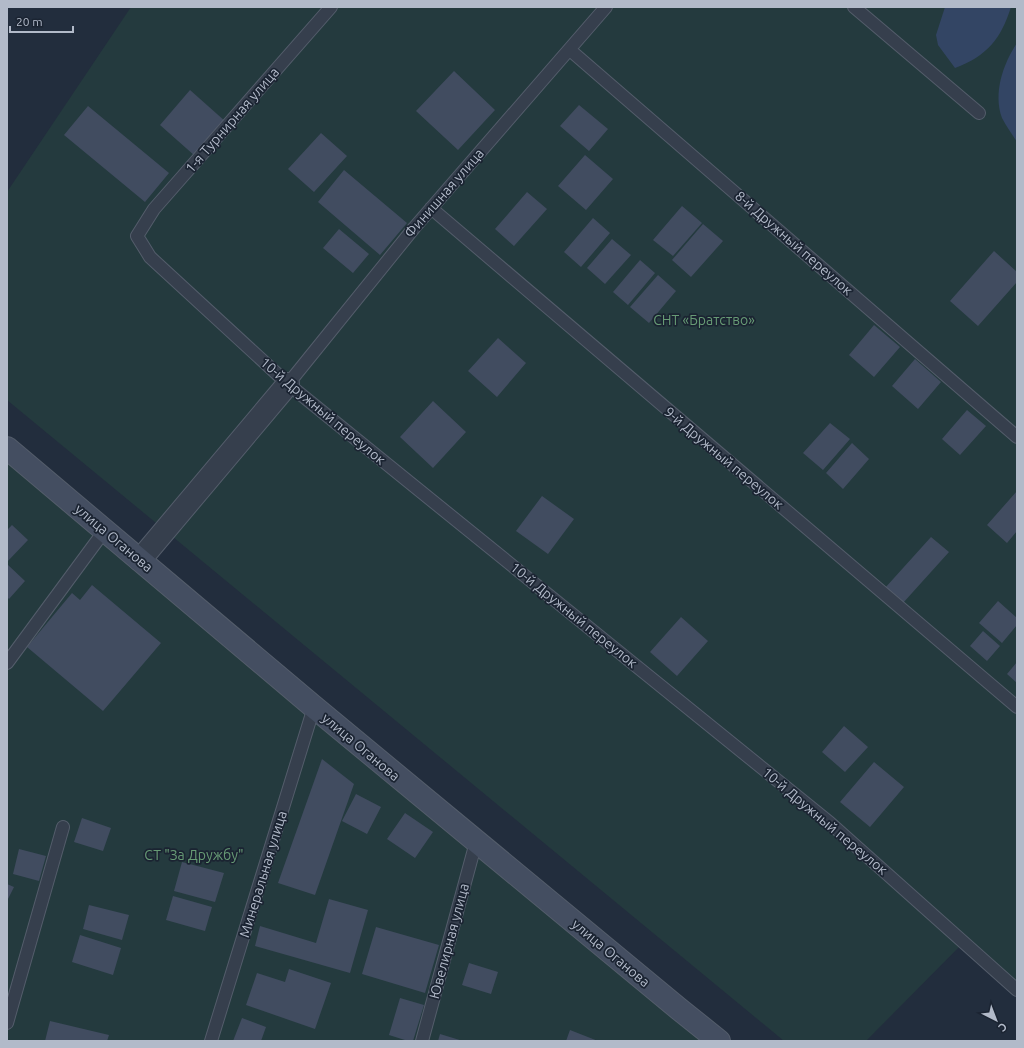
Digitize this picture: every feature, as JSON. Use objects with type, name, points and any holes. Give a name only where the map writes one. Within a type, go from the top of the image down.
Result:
[{"type":"main road","name":"улица Оганова","points":[[7,448],[476,842],[719,1041]]},
{"type":"street","points":[[140,560],[288,384]]},
{"type":"lane","name":"1-я Турнирная улица","points":[[138,236],[154,209],[331,7]]},
{"type":"lane","name":"Финишная улица","points":[[288,384],[387,260],[606,7]]},
{"type":"lane","points":[[854,7],[979,113]]},
{"type":"lane","name":"8-й Дружный переулок","points":[[570,50],[1017,437]]},
{"type":"lane","name":"9-й Дружный переулок","points":[[431,208],[1017,707]]},
{"type":"lane","name":"10-й Дружный переулок","points":[[138,236],[150,257],[288,384],[830,823],[1017,990]]},
{"type":"lane","points":[[7,663],[105,530]]},
{"type":"lane","name":"Минеральная улица","points":[[211,1041],[314,707]]},
{"type":"lane","points":[[7,1023],[63,827]]},
{"type":"lane","name":"Ювелирная улица","points":[[422,1041],[476,842]]},
{"type":"green space","name":"СНТ «Братство»","points":[[131,7],[1017,7],[1017,986],[964,942],[866,1041],[784,1041],[7,400],[7,192]]},
{"type":"green space","name":"СТ \"За Дружбу\"","points":[[7,454],[707,1041],[7,1041]]},
{"type":"water","points":[[945,7],[1011,7],[1003,28],[991,45],[976,58],[955,68],[938,45],[936,35]]},
{"type":"water","points":[[1017,43],[1017,142],[1002,118],[999,108],[999,89],[1007,60]]},
{"type":"building","points":[[454,71],[495,110],[458,150],[416,111]]},
{"type":"building","points":[[190,90],[226,122],[195,156],[160,125]]},
{"type":"building","points":[[579,105],[608,129],[589,151],[560,126]]},
{"type":"building","points":[[88,106],[169,173],[145,202],[64,135]]},
{"type":"building","points":[[321,133],[347,156],[314,192],[288,169]]},
{"type":"building","points":[[585,155],[613,179],[586,210],[558,186]]},
{"type":"building","points":[[344,170],[407,223],[380,255],[318,202]]},
{"type":"building","points":[[527,192],[547,209],[514,246],[495,229]]},
{"type":"building","points":[[682,206],[702,223],[673,256],[653,240]]},
{"type":"building","points":[[593,218],[610,233],[581,267],[564,252]]},
{"type":"building","points":[[703,224],[723,241],[691,277],[672,260]]},
{"type":"building","points":[[339,229],[369,254],[353,273],[323,248]]},
{"type":"building","points":[[612,239],[631,255],[605,284],[587,268]]},
{"type":"building","points":[[994,251],[1017,272],[1017,282],[978,326],[950,301]]},
{"type":"building","points":[[640,260],[655,273],[628,305],[613,292]]},
{"type":"building","points":[[658,275],[676,291],[649,323],[630,307]]},
{"type":"building","points":[[874,325],[900,347],[874,377],[849,355]]},
{"type":"building","points":[[498,338],[526,363],[497,397],[468,371]]},
{"type":"building","points":[[915,359],[941,382],[918,409],[892,386]]},
{"type":"building","points":[[433,401],[466,432],[433,468],[400,437]]},
{"type":"building","points":[[967,410],[986,426],[960,455],[942,439]]},
{"type":"building","points":[[830,423],[850,439],[823,470],[803,453]]},
{"type":"building","points":[[852,443],[869,459],[843,489],[826,473]]},
{"type":"building","points":[[1017,491],[1017,531],[1007,543],[987,525]]},
{"type":"building","points":[[542,496],[574,519],[548,554],[516,531]]},
{"type":"building","points":[[12,525],[28,540],[7,562],[7,530]]},
{"type":"building","points":[[931,537],[949,552],[903,603],[885,588]]},
{"type":"building","points":[[7,564],[25,581],[9,599],[7,597]]},
{"type":"building","points":[[92,585],[161,643],[103,711],[27,647],[72,593],[80,600]]},
{"type":"building","points":[[998,601],[1017,618],[1017,625],[1002,643],[979,623]]},
{"type":"building","points":[[681,617],[708,641],[677,676],[650,652]]},
{"type":"building","points":[[983,631],[1000,646],[987,661],[970,646]]},
{"type":"building","points":[[1017,662],[1017,683],[1007,674]]},
{"type":"building","points":[[844,726],[868,747],[845,772],[822,752]]},
{"type":"building","points":[[322,759],[354,784],[315,895],[278,883]]},
{"type":"building","points":[[874,762],[904,787],[870,827],[840,802]]},
{"type":"building","points":[[356,794],[381,807],[367,834],[342,821]]},
{"type":"building","points":[[405,813],[433,832],[415,858],[387,839]]},
{"type":"building","points":[[82,818],[111,828],[103,851],[74,842]]},
{"type":"building","points":[[19,849],[46,856],[39,881],[13,874]]},
{"type":"building","points":[[182,862],[224,873],[215,902],[174,891]]},
{"type":"building","points":[[7,884],[14,887],[7,901]]},
{"type":"building","points":[[173,896],[212,907],[205,931],[166,920]]},
{"type":"building","points":[[329,899],[368,910],[350,973],[255,946],[260,926],[316,943]]},
{"type":"building","points":[[89,905],[129,915],[122,940],[83,929]]},
{"type":"building","points":[[376,927],[439,945],[425,993],[362,974]]},
{"type":"building","points":[[80,935],[121,948],[113,975],[72,962]]},
{"type":"building","points":[[469,963],[498,972],[491,994],[462,985]]},
{"type":"building","points":[[289,969],[331,983],[315,1029],[246,1005],[257,973],[285,982]]},
{"type":"building","points":[[400,998],[424,1005],[413,1041],[408,1041],[389,1035]]},
{"type":"building","points":[[242,1018],[266,1027],[261,1041],[233,1041]]},
{"type":"building","points":[[50,1021],[109,1035],[107,1041],[45,1041]]},
{"type":"building","points":[[570,1030],[598,1041],[566,1041]]},
{"type":"building","points":[[440,1034],[463,1041],[438,1041]]}]
